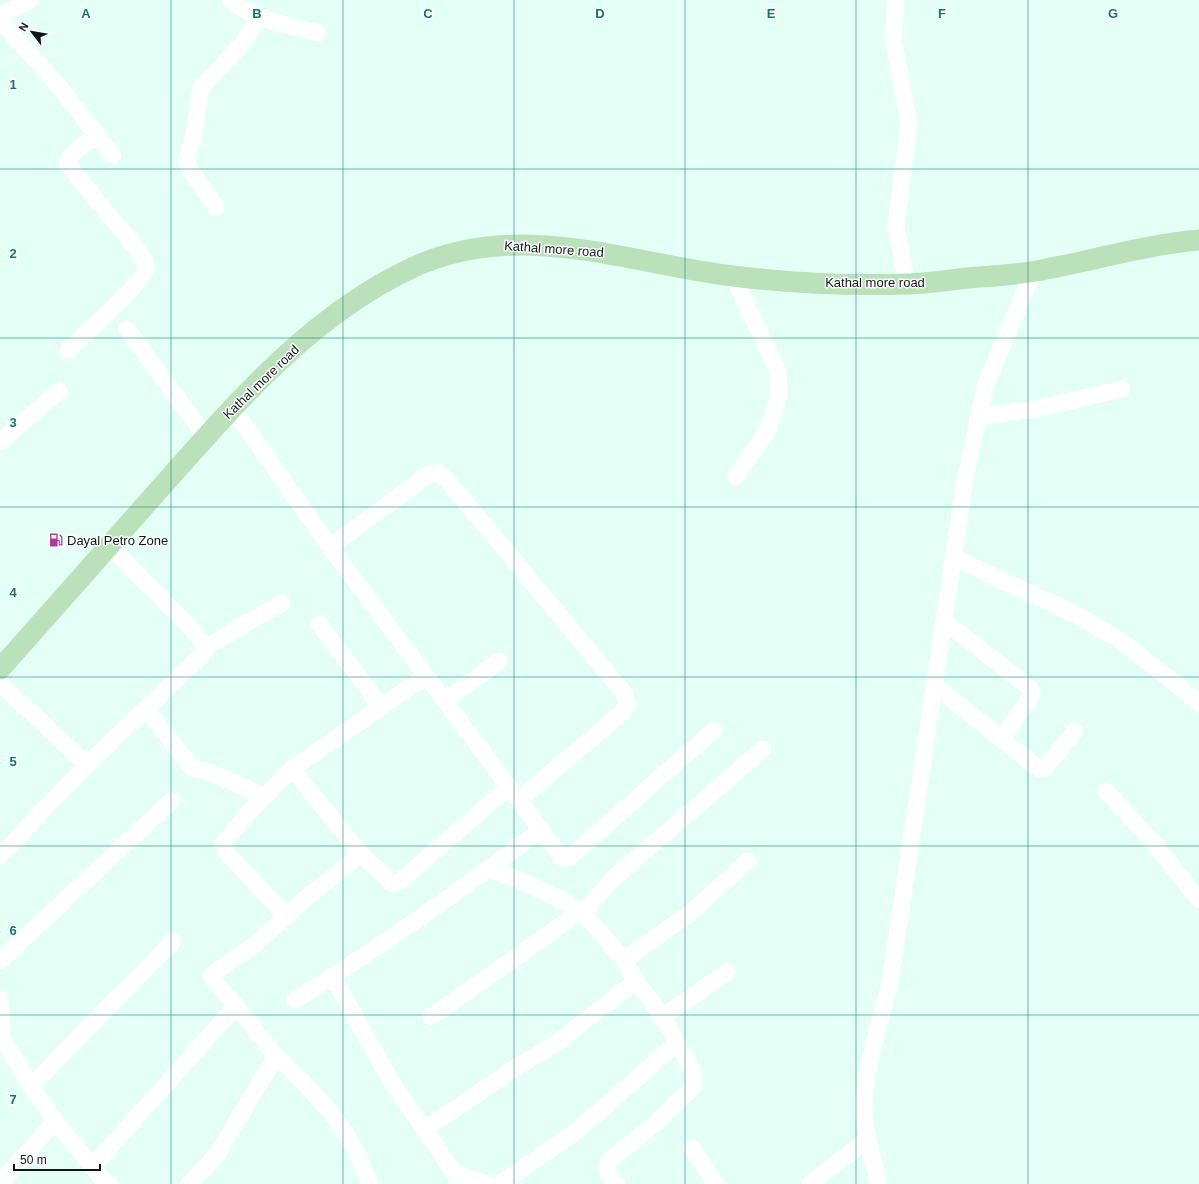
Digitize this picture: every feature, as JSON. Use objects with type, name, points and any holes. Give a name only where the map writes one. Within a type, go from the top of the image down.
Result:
[{"type":"main road","name":"Kathal more road","points":[[0,669],[206,438],[285,358],[332,316],[386,281],[416,266],[448,254],[509,244],[596,250],[733,276],[831,284],[907,284],[1033,272],[1168,243],[1199,240]]},
{"type":"street","points":[[0,16],[32,0]]},
{"type":"street","points":[[230,0],[318,33]]},
{"type":"street","points":[[896,0],[893,38],[909,124],[896,226],[907,284]]},
{"type":"street","points":[[216,208],[190,170],[186,161],[194,134],[202,88],[243,43],[255,10]]},
{"type":"street","points":[[0,21],[52,78],[113,155]]},
{"type":"street","points":[[68,350],[110,310],[142,276],[146,269],[144,259],[137,249],[68,165],[67,161],[70,156],[98,136]]},
{"type":"street","points":[[879,1184],[868,1139],[864,1105],[867,1083],[890,983],[965,479],[986,384],[1033,272]]},
{"type":"street","points":[[733,276],[778,371],[779,396],[768,430],[736,477]]},
{"type":"street","points":[[127,329],[206,438]]},
{"type":"street","points":[[978,418],[1036,409],[1122,390]]},
{"type":"street","points":[[0,442],[59,391]]},
{"type":"street","points":[[233,409],[330,547],[562,858],[570,857],[714,730]]},
{"type":"street","points":[[292,769],[361,854],[393,884],[399,882],[514,793],[623,712],[627,703],[624,693],[448,481],[439,473],[429,474],[330,547]]},
{"type":"street","points":[[110,546],[197,635],[206,647]]},
{"type":"street","points":[[954,557],[1003,582],[1051,602],[1088,621],[1120,641],[1180,687],[1199,704]]},
{"type":"street","points":[[0,856],[87,765],[147,710],[201,656],[206,647],[282,603]]},
{"type":"street","points":[[944,621],[1030,688],[1032,693],[1029,699],[1002,739]]},
{"type":"street","points":[[319,624],[381,706]]},
{"type":"street","points":[[445,701],[499,661]]},
{"type":"street","points":[[286,916],[227,853],[223,844],[244,818],[292,769],[426,676]]},
{"type":"street","points":[[0,683],[87,765]]},
{"type":"street","points":[[934,685],[1039,769],[1042,769],[1075,731]]},
{"type":"street","points":[[147,710],[192,768],[212,773],[265,797]]},
{"type":"street","points":[[431,1017],[590,905],[614,878],[763,749]]},
{"type":"street","points":[[1106,791],[1153,842],[1199,900]]},
{"type":"street","points":[[0,961],[171,801]]},
{"type":"street","points":[[295,1000],[333,976],[489,869],[541,830]]},
{"type":"street","points":[[361,854],[286,916],[255,945],[214,973],[212,977],[276,1056],[309,1087],[341,1126],[352,1142],[370,1184]]},
{"type":"street","points":[[624,960],[689,914],[748,861]]},
{"type":"street","points":[[489,869],[522,881],[566,903],[588,918],[624,960],[636,981],[663,1017],[676,1044],[694,1073],[694,1086],[656,1123],[610,1160],[606,1167],[607,1171],[617,1184]]},
{"type":"street","points":[[31,1086],[173,942]]},
{"type":"street","points":[[663,1017],[726,972]]},
{"type":"street","points":[[333,976],[391,1081],[458,1178],[488,1184]]},
{"type":"street","points":[[424,1130],[518,1066],[557,1042],[636,981]]},
{"type":"street","points":[[0,999],[1,1040],[55,1121],[106,1183],[110,1184]]},
{"type":"street","points":[[93,1166],[236,1006]]},
{"type":"street","points":[[501,1184],[577,1131],[676,1044]]},
{"type":"street","points":[[189,1184],[216,1156],[276,1056]]},
{"type":"street","points":[[4,1179],[55,1121]]},
{"type":"street","points":[[810,1184],[868,1139]]},
{"type":"street","points":[[692,1148],[716,1184]]},
{"type":"place","name":"Dayal Petro Zone","points":[[56,540]]}]
